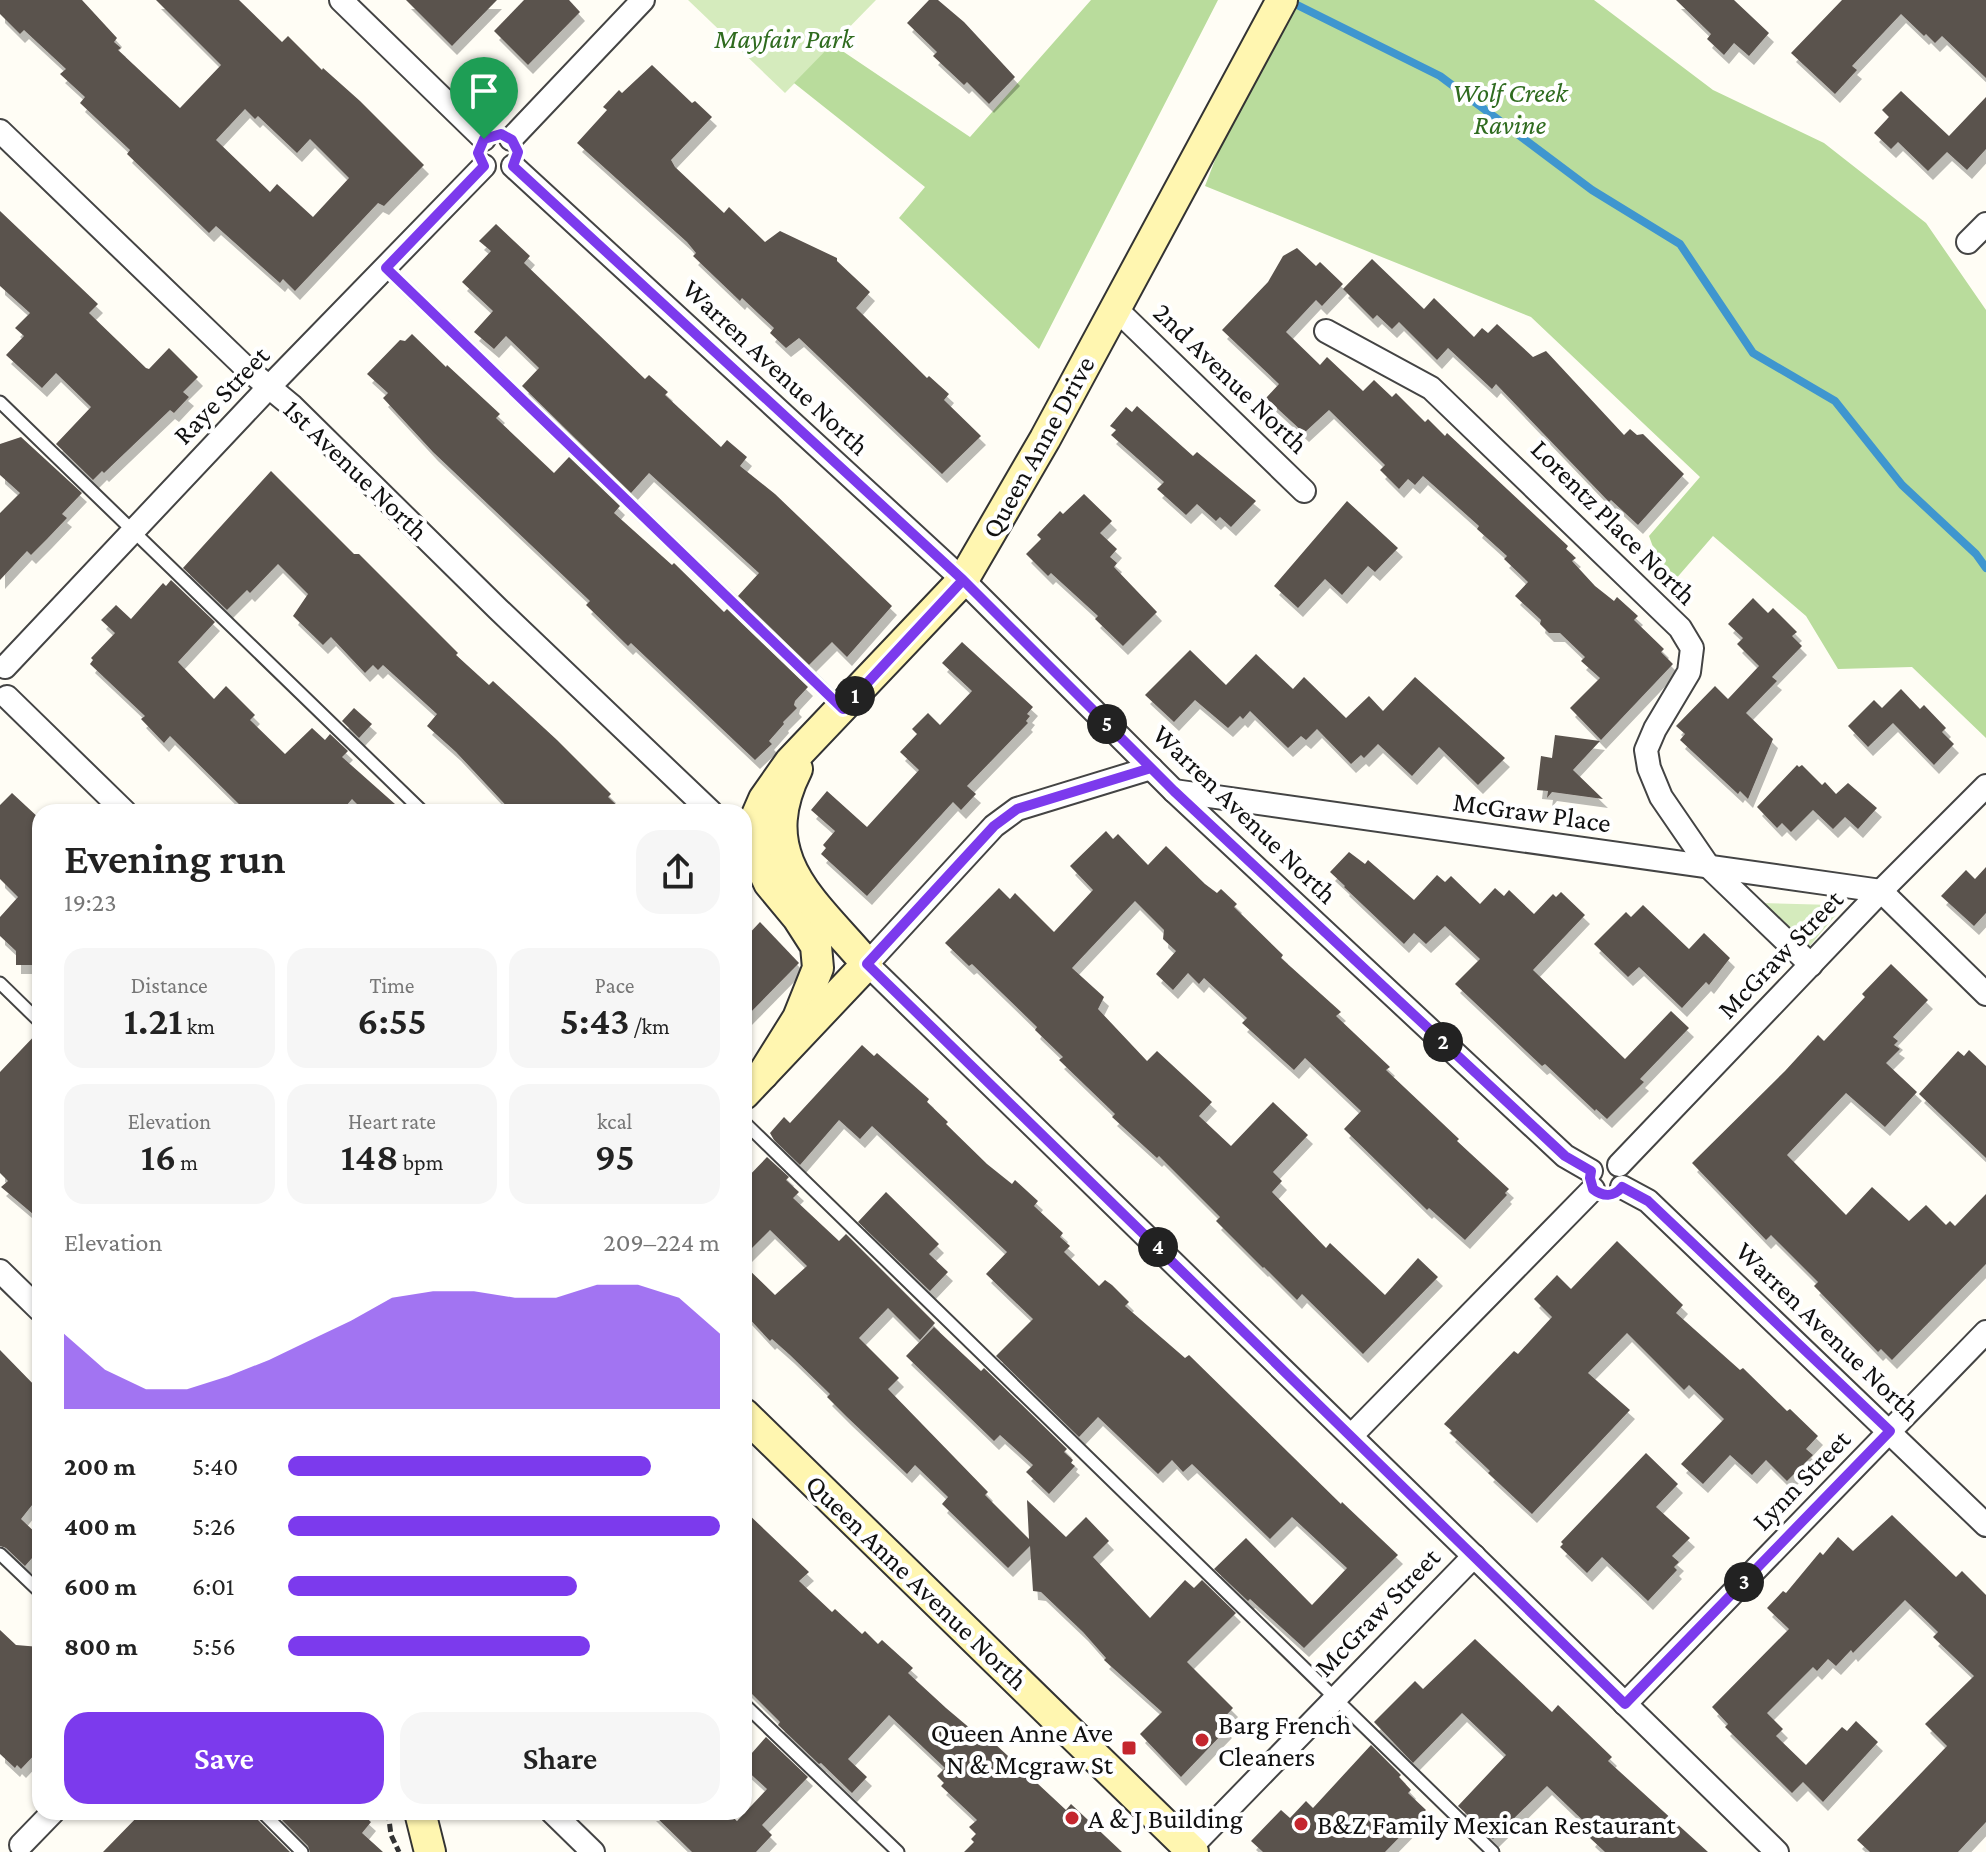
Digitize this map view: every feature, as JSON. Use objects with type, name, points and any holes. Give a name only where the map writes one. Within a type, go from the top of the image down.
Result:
[{"type":"main road","name":"Queen Anne Drive","points":[[752,842],[757,815],[777,777],[963,580],[1045,439],[1282,0]]},
{"type":"main road","points":[[754,1084],[867,964],[799,884],[789,869],[782,843],[780,823],[783,804],[790,782],[811,742]]},
{"type":"main road","points":[[752,854],[769,883],[816,946],[818,968],[798,1018],[754,1084]]},
{"type":"main road","name":"Queen Anne Avenue North","points":[[752,1422],[1190,1851]]},
{"type":"main road","points":[[422,1820],[430,1852]]},
{"type":"street","points":[[341,0],[484,139]]},
{"type":"street","points":[[511,139],[643,0]]},
{"type":"street","name":"1st Avenue North","points":[[0,131],[246,368],[292,406],[703,804]]},
{"type":"street","points":[[501,134],[511,139],[518,152],[513,166],[499,173],[484,166],[478,153],[484,139],[501,134]]},
{"type":"street","name":"Raye Street","points":[[2,665],[484,166]]},
{"type":"street","name":"Warren Avenue North","points":[[513,166],[963,580],[1174,791],[1592,1180]]},
{"type":"street","points":[[1968,242],[1986,224]]},
{"type":"street","name":"2nd Avenue North","points":[[1115,308],[1304,491]]},
{"type":"street","name":"Lorentz Place North","points":[[1326,331],[1431,388],[1680,628],[1692,648],[1689,672],[1646,750],[1649,768],[1661,797],[1709,867]]},
{"type":"street","points":[[2,665],[13,682],[3,700],[116,804]]},
{"type":"street","points":[[1151,768],[1017,809],[994,826],[867,964],[1777,1852]]},
{"type":"street","name":"McGraw Street","points":[[1621,1176],[1811,965],[1986,786]]},
{"type":"street","name":"McGraw Place","points":[[1174,791],[1881,891]]},
{"type":"street","points":[[1709,867],[1811,965]]},
{"type":"street","points":[[1881,891],[1986,994]]},
{"type":"street","points":[[1352,1435],[1592,1180],[1608,1195],[1614,1194],[1621,1176]]},
{"type":"street","name":"Warren Avenue North","points":[[1621,1176],[1986,1525]]},
{"type":"street","points":[[0,1271],[32,1302]]},
{"type":"street","name":"Lynn Street","points":[[1625,1704],[1986,1332]]},
{"type":"street","name":"McGraw Street","points":[[1190,1851],[1474,1556]]},
{"type":"street","points":[[15,1845],[44,1820]]},
{"type":"street","points":[[560,1820],[593,1852]]},
{"type":"lane","points":[[386,268],[843,709]]},
{"type":"lane","points":[[0,402],[415,804]]},
{"type":"lane","points":[[0,983],[32,1014]]},
{"type":"lane","points":[[752,1130],[1493,1852]]},
{"type":"lane","points":[[0,1554],[32,1584]]},
{"type":"lane","points":[[752,1712],[898,1852]]},
{"type":"lane","points":[[270,1820],[302,1852]]},
{"type":"path","points":[[389,1820],[391,1835],[399,1852]]},
{"type":"green space","name":"Mayfair Park","points":[[688,0],[876,0],[785,93]]},
{"type":"green space","points":[[1091,0],[1218,0],[1039,349],[899,218],[925,187],[794,83],[832,44],[970,137]]},
{"type":"green space","name":"Wolf Creek Ravine","points":[[1284,0],[1594,0],[1713,90],[1824,143],[1926,223],[1986,310],[1986,738],[1912,667],[1838,669],[1806,616],[1713,536],[1668,588],[1649,536],[1700,477],[1531,317],[1205,186],[1237,103]]},
{"type":"green space","points":[[1760,903],[1834,905],[1839,911],[1808,948]]},
{"type":"building","points":[[0,0],[82,0],[117,38],[114,42],[121,48],[118,50],[180,108],[221,65],[156,0],[239,0],[282,42],[288,36],[424,165],[384,206],[378,203],[295,291],[283,279],[280,283],[216,226],[209,233],[127,154],[130,150],[80,103],[85,97],[60,74],[66,69],[24,30],[20,34],[0,14]],"holes":[[[245,109],[255,119],[258,116],[297,153],[310,139],[349,178],[313,217],[277,184],[270,192],[216,140]]]},
{"type":"building","points":[[406,0],[497,0],[452,46]]},
{"type":"building","points":[[524,0],[569,0],[580,12],[528,65],[494,31]]},
{"type":"building","points":[[929,0],[938,0],[964,22],[1015,77],[989,104],[933,56],[937,52],[907,23]]},
{"type":"building","points":[[1676,0],[1734,0],[1769,33],[1749,56],[1734,43],[1724,55],[1707,39],[1711,34]]},
{"type":"building","points":[[1842,0],[1986,0],[1986,78],[1942,36],[1935,43],[1901,14],[1852,66],[1857,70],[1835,94],[1791,53]]},
{"type":"building","points":[[652,65],[692,103],[695,101],[712,117],[671,160],[675,167],[724,213],[729,207],[765,242],[780,231],[837,258],[870,292],[856,308],[927,378],[929,376],[949,394],[944,400],[981,436],[942,474],[799,338],[786,348],[770,333],[774,328],[742,298],[740,301],[693,256],[696,253],[687,242],[577,143],[607,110],[603,107],[619,90],[622,93]]},
{"type":"building","points":[[1901,91],[1949,136],[1986,97],[1986,149],[1967,170],[1947,152],[1928,171],[1898,142],[1891,149],[1874,133],[1889,117],[1882,110]]},
{"type":"building","points":[[0,211],[98,304],[89,313],[146,368],[149,369],[169,348],[198,377],[183,392],[189,397],[174,413],[170,410],[93,480],[56,444],[91,407],[56,373],[42,388],[6,355],[24,336],[15,328],[30,313],[0,286]]},
{"type":"building","points":[[496,224],[530,256],[524,263],[645,379],[649,375],[668,392],[665,395],[721,447],[727,440],[747,457],[740,466],[775,494],[892,606],[847,657],[832,642],[809,665],[738,596],[759,573],[649,473],[631,493],[522,386],[539,368],[506,336],[494,349],[474,332],[493,311],[462,282],[491,251],[479,241]]},
{"type":"building","points":[[1297,248],[1316,266],[1320,262],[1343,284],[1322,306],[1316,300],[1286,332],[1320,365],[1327,357],[1363,391],[1374,380],[1392,397],[1396,393],[1425,422],[1428,419],[1445,436],[1447,433],[1568,546],[1566,549],[1576,558],[1572,561],[1595,586],[1614,601],[1617,597],[1638,616],[1634,620],[1664,649],[1661,652],[1673,664],[1601,740],[1570,708],[1600,678],[1581,661],[1585,657],[1560,633],[1549,633],[1540,624],[1541,620],[1515,596],[1528,582],[1504,559],[1507,556],[1477,529],[1479,526],[1423,476],[1415,485],[1408,479],[1399,489],[1380,470],[1385,465],[1329,410],[1304,433],[1266,398],[1279,384],[1222,330],[1268,282],[1283,256]]},
{"type":"building","points":[[1372,259],[1424,309],[1434,298],[1474,337],[1482,328],[1488,333],[1497,324],[1533,357],[1546,351],[1624,435],[1630,429],[1637,435],[1643,434],[1684,474],[1638,525],[1611,500],[1609,502],[1496,384],[1492,389],[1448,348],[1437,360],[1399,322],[1392,329],[1377,315],[1373,319],[1343,289]]},
{"type":"building","points":[[412,334],[500,414],[496,418],[554,473],[569,457],[620,506],[614,513],[672,565],[674,563],[724,612],[727,609],[808,687],[795,701],[797,708],[769,741],[772,744],[755,760],[631,643],[628,646],[586,605],[590,601],[433,452],[383,398],[388,393],[367,374],[400,340],[405,341]]},
{"type":"building","points":[[1137,406],[1193,456],[1197,452],[1256,501],[1231,527],[1220,517],[1216,521],[1197,504],[1186,515],[1157,489],[1164,482],[1111,435],[1116,430],[1110,426],[1126,407],[1132,412]]},
{"type":"building","points":[[21,437],[82,493],[62,514],[67,518],[31,555],[27,551],[0,580],[0,513],[20,493],[0,475],[0,444]]},
{"type":"building","points":[[271,471],[354,554],[359,554],[458,653],[456,655],[489,685],[493,681],[557,740],[611,794],[608,797],[615,804],[505,804],[427,726],[437,714],[383,665],[378,670],[373,665],[365,673],[331,637],[323,645],[293,616],[308,594],[278,564],[250,593],[247,590],[227,610],[183,568]]},
{"type":"building","points":[[1084,494],[1112,521],[1100,533],[1117,549],[1110,557],[1117,563],[1114,567],[1157,612],[1123,646],[1095,619],[1098,616],[1026,554],[1041,539],[1037,535],[1060,511],[1063,514]]},
{"type":"building","points":[[1347,501],[1398,548],[1375,572],[1368,566],[1342,595],[1325,579],[1298,608],[1274,586]]},
{"type":"building","points":[[171,580],[215,622],[178,662],[214,699],[226,686],[255,715],[250,720],[285,754],[312,728],[325,740],[330,734],[348,751],[342,757],[395,804],[357,804],[352,799],[348,804],[239,804],[170,736],[164,743],[141,719],[145,716],[90,664],[91,658],[115,633],[101,620],[116,605],[131,619],[163,583],[166,586]]},
{"type":"building","points":[[1753,598],[1768,613],[1773,608],[1797,632],[1792,636],[1802,646],[1772,677],[1777,681],[1746,713],[1773,739],[1748,799],[1740,791],[1738,794],[1680,740],[1685,734],[1676,726],[1715,686],[1728,699],[1759,666],[1737,644],[1743,638],[1728,624]]},
{"type":"building","points":[[962,642],[1033,707],[1027,714],[1030,716],[1026,721],[1028,723],[967,786],[976,794],[961,810],[953,802],[867,896],[821,854],[826,848],[823,845],[835,831],[811,810],[827,791],[867,827],[919,770],[900,752],[917,734],[912,729],[928,713],[940,725],[972,691],[942,663]]},
{"type":"building","points":[[1190,650],[1226,685],[1256,654],[1293,689],[1304,677],[1346,718],[1369,696],[1383,711],[1415,677],[1505,758],[1478,785],[1439,747],[1412,776],[1378,744],[1364,758],[1361,755],[1351,764],[1317,729],[1306,740],[1301,736],[1288,748],[1250,711],[1228,728],[1195,700],[1174,722],[1145,695]]},
{"type":"building","points":[[1901,689],[1920,709],[1924,705],[1946,728],[1942,732],[1954,744],[1934,765],[1893,723],[1868,747],[1848,726],[1874,700],[1882,708]]},
{"type":"building","points":[[354,708],[372,724],[359,738],[342,721]]},
{"type":"building","points":[[1555,735],[1600,741],[1573,770],[1603,799],[1552,792],[1547,798],[1548,791],[1537,790],[1541,756],[1552,758]]},
{"type":"building","points":[[1797,765],[1802,765],[1822,785],[1825,782],[1836,794],[1848,783],[1877,808],[1858,829],[1845,817],[1833,829],[1813,810],[1791,832],[1782,823],[1777,828],[1757,807]]},
{"type":"building","points":[[12,793],[32,812],[32,965],[16,965],[16,951],[0,936],[0,917],[18,897],[0,879],[0,805]]},
{"type":"building","points":[[1106,831],[1113,839],[1118,834],[1148,865],[1166,846],[1205,884],[1217,893],[1221,889],[1237,904],[1234,907],[1283,955],[1281,958],[1341,1012],[1336,1016],[1390,1067],[1386,1070],[1509,1189],[1505,1193],[1507,1195],[1465,1240],[1429,1208],[1427,1210],[1344,1129],[1361,1111],[1305,1058],[1294,1070],[1242,1023],[1247,1018],[1204,978],[1199,984],[1188,973],[1173,990],[1156,974],[1176,951],[1163,939],[1164,930],[1135,901],[1072,968],[1104,997],[1098,1009],[1147,1061],[1157,1051],[1212,1102],[1199,1116],[1231,1146],[1273,1102],[1308,1135],[1273,1172],[1282,1181],[1272,1192],[1326,1248],[1330,1243],[1385,1295],[1418,1258],[1438,1277],[1363,1354],[1302,1294],[1297,1300],[1263,1268],[1216,1221],[1220,1217],[1159,1156],[1157,1158],[1112,1117],[1115,1114],[1059,1060],[1063,1057],[1035,1030],[1037,1027],[972,964],[969,966],[945,943],[999,888],[1010,899],[1015,893],[1054,932],[1093,890],[1070,866]]},
{"type":"building","points":[[1349,852],[1365,864],[1368,860],[1414,900],[1437,875],[1445,882],[1451,876],[1480,904],[1495,888],[1504,896],[1509,890],[1534,914],[1553,894],[1556,897],[1561,892],[1585,915],[1533,970],[1625,1059],[1671,1011],[1689,1028],[1640,1079],[1644,1082],[1607,1119],[1545,1064],[1542,1066],[1455,984],[1480,959],[1445,926],[1426,944],[1414,933],[1404,944],[1344,887],[1330,872]]},
{"type":"building","points":[[1986,867],[1986,913],[1974,926],[1941,896],[1966,870],[1975,879]]},
{"type":"building","points":[[1643,905],[1689,949],[1704,933],[1730,958],[1709,985],[1706,982],[1682,1008],[1639,967],[1628,977],[1594,944],[1626,912],[1631,917]]},
{"type":"building","points":[[760,922],[799,963],[752,1011],[752,930]]},
{"type":"building","points":[[1891,964],[1928,1000],[1893,1037],[1898,1041],[1894,1045],[1900,1049],[1886,1063],[1917,1092],[1885,1127],[1846,1093],[1787,1155],[1846,1215],[1872,1187],[1909,1221],[1926,1205],[1946,1225],[1950,1221],[1955,1226],[1986,1194],[1986,1264],[1892,1360],[1881,1349],[1878,1352],[1814,1286],[1818,1282],[1771,1235],[1766,1240],[1692,1163],[1818,1035],[1824,1041]]},
{"type":"building","points":[[32,1038],[32,1213],[1,1187],[8,1181],[0,1173],[0,1072]]},
{"type":"building","points":[[862,1045],[874,1056],[877,1053],[929,1099],[927,1102],[948,1122],[946,1124],[987,1164],[1012,1184],[1015,1180],[1038,1201],[1034,1206],[1063,1233],[1060,1237],[1070,1246],[1064,1252],[1099,1286],[1105,1280],[1112,1285],[1129,1302],[1125,1306],[1185,1358],[1189,1355],[1341,1504],[1398,1555],[1304,1648],[1214,1569],[1246,1538],[1312,1605],[1347,1568],[1292,1517],[1270,1539],[1192,1464],[1183,1472],[1172,1460],[1158,1474],[1098,1417],[1079,1437],[996,1356],[1033,1319],[986,1274],[1007,1252],[872,1126],[860,1139],[839,1120],[800,1165],[774,1140],[770,1133],[784,1117],[790,1123]]},
{"type":"building","points":[[1969,1050],[1986,1066],[1986,1158],[1919,1094],[1958,1051],[1964,1056]]},
{"type":"building","points":[[767,1157],[789,1177],[786,1180],[799,1192],[793,1198],[839,1241],[846,1234],[935,1323],[920,1340],[888,1308],[859,1338],[899,1378],[888,1389],[1029,1539],[1027,1500],[1066,1537],[1086,1517],[1109,1541],[1093,1557],[1150,1618],[1185,1580],[1194,1588],[1202,1580],[1236,1613],[1187,1662],[1233,1708],[1220,1722],[1227,1729],[1181,1777],[1140,1734],[1162,1712],[1104,1660],[1106,1658],[1083,1632],[1041,1592],[1033,1591],[1030,1546],[1008,1568],[942,1504],[948,1497],[915,1465],[907,1474],[827,1397],[830,1394],[752,1322],[752,1273],[775,1295],[807,1266],[770,1230],[752,1248],[752,1173]]},
{"type":"building","points":[[886,1192],[939,1244],[929,1254],[948,1272],[930,1291],[858,1222]]},
{"type":"building","points":[[1617,1241],[1683,1305],[1676,1313],[1818,1436],[1806,1449],[1813,1455],[1787,1481],[1766,1460],[1752,1475],[1730,1455],[1703,1484],[1681,1464],[1724,1419],[1689,1385],[1684,1390],[1627,1333],[1588,1373],[1630,1410],[1532,1514],[1450,1433],[1452,1431],[1444,1424],[1514,1351],[1518,1354],[1552,1317],[1534,1299],[1557,1275],[1571,1289]]},
{"type":"building","points":[[934,1327],[981,1371],[984,1368],[1067,1449],[1064,1452],[1075,1466],[1049,1494],[1026,1472],[1033,1465],[1000,1435],[994,1441],[906,1356]]},
{"type":"building","points":[[0,1350],[32,1383],[32,1505],[21,1519],[32,1529],[32,1558],[25,1566],[0,1546]]},
{"type":"building","points":[[1646,1453],[1678,1484],[1656,1507],[1690,1538],[1672,1556],[1679,1562],[1674,1567],[1677,1570],[1648,1601],[1602,1557],[1587,1573],[1560,1547],[1561,1542]]},
{"type":"building","points":[[1892,1515],[1956,1577],[1962,1571],[1986,1595],[1986,1822],[1958,1852],[1870,1852],[1857,1840],[1947,1746],[1925,1724],[1974,1676],[1933,1637],[1938,1632],[1905,1600],[1853,1653],[1851,1650],[1836,1666],[1828,1659],[1817,1671],[1813,1667],[1767,1713],[1783,1729],[1776,1736],[1806,1765],[1842,1727],[1847,1731],[1856,1721],[1878,1742],[1823,1802],[1803,1782],[1792,1793],[1725,1727],[1728,1724],[1712,1707],[1789,1629],[1767,1608],[1783,1591],[1786,1593],[1820,1552],[1823,1555],[1838,1537],[1853,1551]]},
{"type":"building","points":[[752,1518],[809,1572],[799,1581],[832,1612],[835,1609],[878,1644],[882,1640],[913,1668],[908,1673],[946,1708],[991,1746],[994,1743],[1066,1810],[1071,1804],[1122,1852],[964,1852],[974,1842],[971,1839],[976,1834],[969,1827],[977,1820],[941,1786],[944,1783],[937,1776],[945,1768],[889,1715],[848,1759],[867,1777],[852,1793],[778,1725],[780,1722],[752,1694]]},
{"type":"building","points":[[0,1630],[16,1645],[32,1646],[32,1757],[21,1769],[17,1765],[15,1768],[0,1754]]},
{"type":"building","points":[[1475,1639],[1552,1712],[1558,1705],[1612,1757],[1608,1761],[1708,1852],[1605,1852],[1590,1838],[1595,1832],[1547,1786],[1493,1839],[1458,1806],[1506,1755],[1462,1713],[1413,1763],[1374,1722],[1415,1681],[1423,1689]]},
{"type":"building","points":[[766,1737],[808,1777],[762,1825],[772,1835],[756,1852],[692,1852],[659,1820],[752,1820],[752,1805],[767,1789],[752,1775],[752,1753]]},
{"type":"building","points":[[1371,1745],[1401,1775],[1399,1777],[1411,1790],[1408,1793],[1426,1810],[1385,1852],[1263,1852],[1251,1841],[1281,1810],[1290,1818],[1306,1801],[1313,1808]]},
{"type":"building","points":[[134,1820],[258,1820],[290,1852],[103,1852]]},
{"type":"building","points":[[282,1820],[369,1820],[371,1822],[362,1833],[383,1852],[310,1852],[308,1846]]},
{"type":"waterway","points":[[1287,0],[1440,76],[1592,190],[1680,244],[1753,353],[1835,401],[1902,485],[1976,554],[1986,568]]},
{"type":"place","name":"Barg French Cleaners","points":[[1202,1740]]},
{"type":"place","name":"Queen Anne Ave N & Mcgraw St","points":[[1129,1748]]},
{"type":"place","name":"A & J Building","points":[[1072,1818]]},
{"type":"place","name":"B&Z Family Mexican Restaurant","points":[[1301,1824]]},
{"type":"route","points":[[484,139],[478,153],[484,166],[386,268],[843,709],[963,580],[1151,768],[1174,791],[1565,1156],[1591,1171],[1593,1189],[1608,1195],[1622,1187],[1648,1201],[1890,1431],[1625,1704],[867,964],[994,826],[1017,809],[1151,768],[1026,643],[963,580],[513,166],[518,152],[511,139],[501,134],[484,139]]}]
